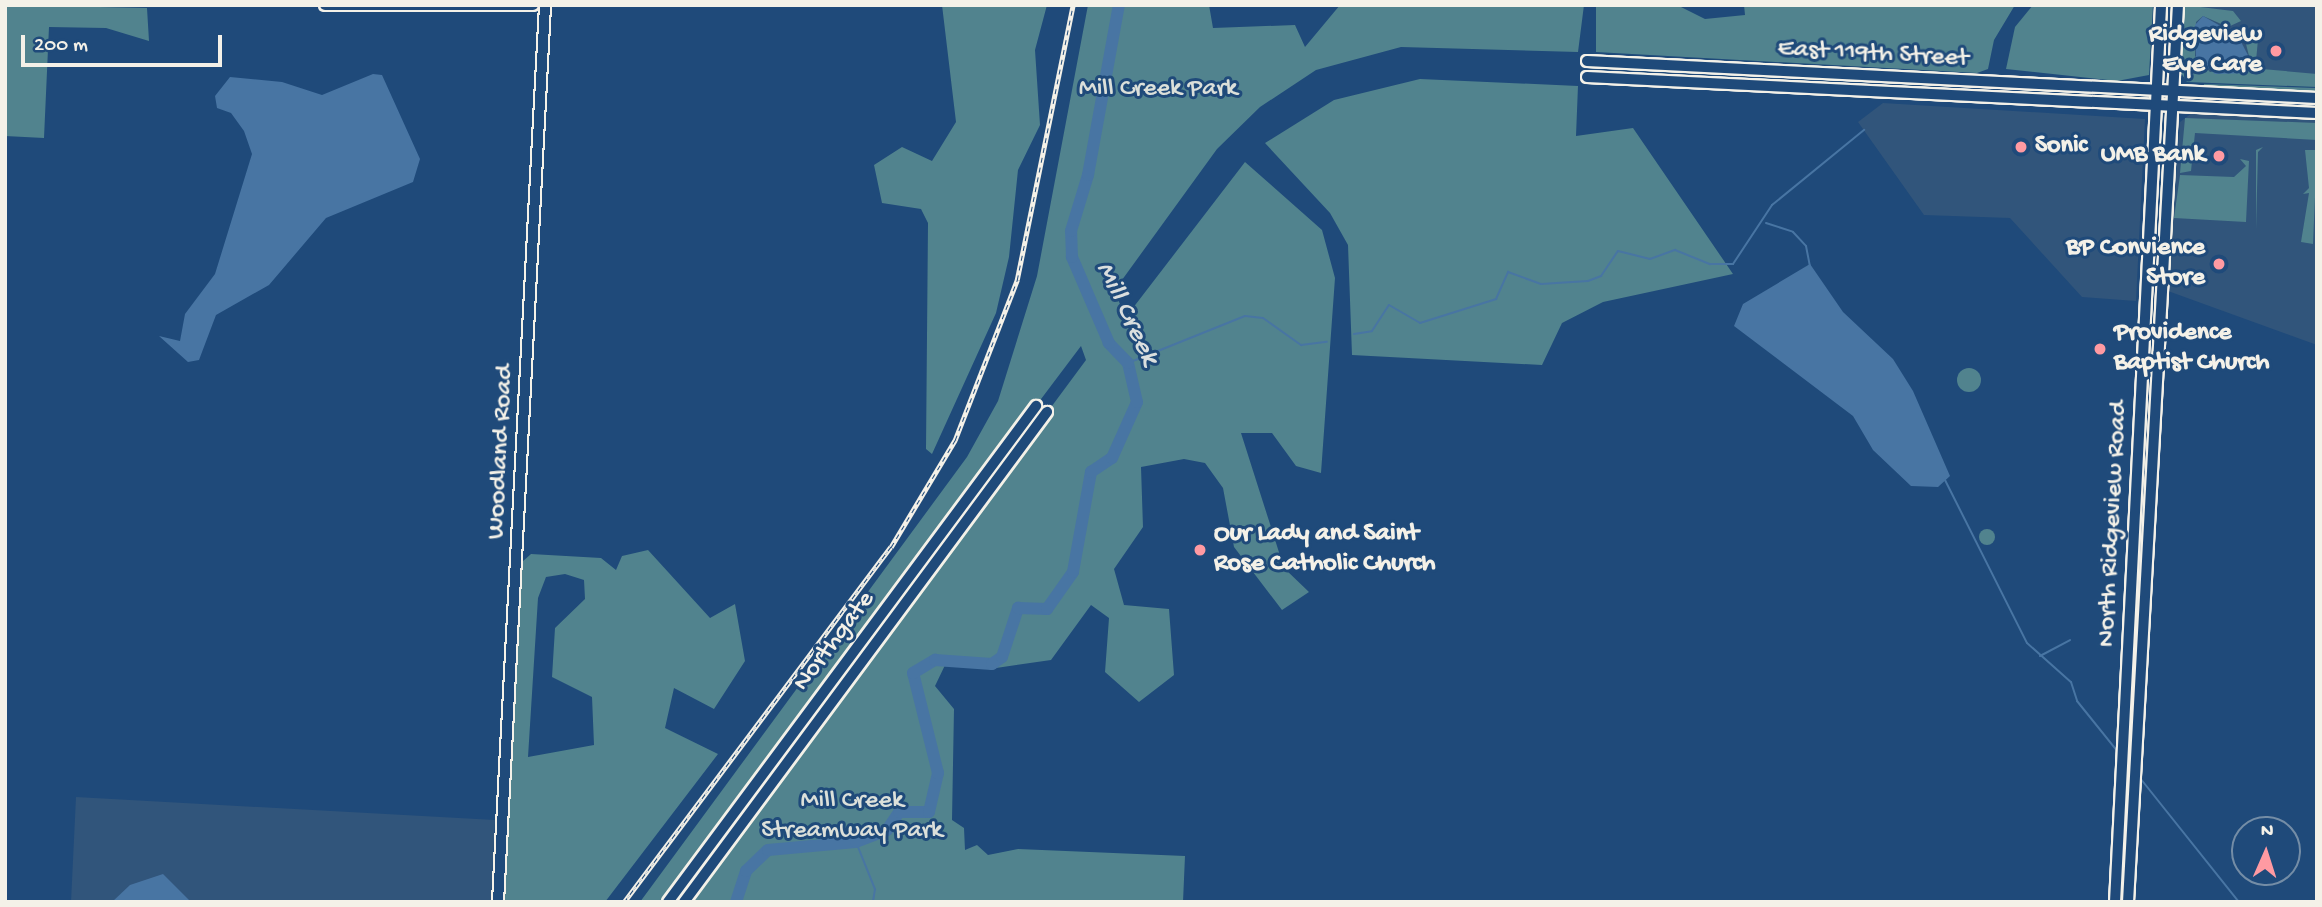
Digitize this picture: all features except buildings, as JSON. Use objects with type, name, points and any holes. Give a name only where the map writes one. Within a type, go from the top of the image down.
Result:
[{"type":"main road","points":[[326,5],[545,5]]},
{"type":"main road","name":"Woodland Road","points":[[498,902],[545,5]]},
{"type":"main road","name":"North Ridgeview Road","points":[[2115,902],[2161,5]]},
{"type":"main road","name":"North Ridgeview Road","points":[[2128,902],[2178,5]]},
{"type":"main road","name":"East 119th Street","points":[[1587,61],[2174,92]]},
{"type":"main road","name":"East 119th Street","points":[[1587,77],[2173,108]]},
{"type":"main road","points":[[2174,92],[2317,98]]},
{"type":"main road","points":[[2173,108],[2317,113]]},
{"type":"main road","name":"Northgate","points":[[668,902],[1035,406]]},
{"type":"main road","name":"Northgate","points":[[684,902],[1047,412]]},
{"type":"shaded area","points":[[2191,5],[2317,5],[2317,77],[2191,77]]},
{"type":"shaded area","points":[[2203,16],[2238,36],[2251,61],[2248,73],[2215,74],[2196,57],[2195,25]]},
{"type":"shaded area","points":[[373,74],[382,75],[420,159],[413,182],[326,218],[269,285],[216,315],[199,360],[188,362],[159,336],[180,341],[185,314],[215,274],[252,154],[244,131],[231,113],[217,108],[215,96],[230,77],[282,82],[322,95]]},
{"type":"shaded area","points":[[1883,103],[2145,119],[2136,301],[2082,297],[2010,218],[1924,215],[1858,122]]},
{"type":"shaded area","points":[[2192,113],[2317,117],[2317,345],[2168,291],[2180,122]]},
{"type":"shaded area","points":[[1810,264],[1843,312],[1893,359],[1913,391],[1950,476],[1938,487],[1911,486],[1873,450],[1853,416],[1734,326],[1743,304]]},
{"type":"shaded area","points":[[76,797],[495,820],[491,902],[71,902]]},
{"type":"shaded area","points":[[163,874],[191,902],[112,902],[130,885]]},
{"type":"green space","points":[[5,5],[147,8],[149,41],[106,28],[49,27],[44,138],[5,136]]},
{"type":"green space","points":[[942,5],[1047,5],[1035,50],[1040,125],[1018,170],[1009,257],[996,313],[932,454],[926,449],[928,223],[921,209],[882,203],[874,165],[902,147],[932,161],[956,122]]},
{"type":"green space","points":[[1088,5],[1209,5],[1213,28],[1295,25],[1305,47],[1340,5],[1584,5],[1578,52],[1401,47],[1316,70],[1260,107],[1217,149],[1114,291],[1126,317],[1245,162],[1322,230],[1335,278],[1321,473],[1296,466],[1272,433],[1241,433],[1284,568],[1309,592],[1282,610],[1234,547],[1223,488],[1205,463],[1184,459],[1141,467],[1143,527],[1114,569],[1124,605],[1169,609],[1174,675],[1139,702],[1105,672],[1109,618],[1091,605],[1051,660],[996,668],[947,661],[935,686],[954,709],[952,820],[964,828],[965,850],[977,845],[988,855],[1018,849],[1185,856],[1183,902],[684,902],[1086,360],[1081,346],[662,902],[640,902],[967,457],[998,401],[1037,276]]},
{"type":"green space","points":[[1596,5],[1677,5],[1705,19],[1745,15],[1744,5],[2015,5],[1994,40],[1988,69],[1977,73],[1596,52]]},
{"type":"green space","points":[[2033,5],[2153,5],[2149,75],[2117,81],[2006,69],[2015,27]]},
{"type":"green space","points":[[2184,5],[2233,11],[2241,21],[2228,27],[2203,16],[2196,22],[2195,56],[2210,72],[2251,64],[2242,28],[2253,34],[2259,29],[2256,61],[2262,69],[2317,74],[2317,87],[2187,82],[2181,73],[2180,78]]},
{"type":"green space","points":[[1420,79],[1578,86],[1576,136],[1633,128],[1733,274],[1603,302],[1562,323],[1542,365],[1352,355],[1348,245],[1330,213],[1265,143],[1334,100]]},
{"type":"green space","points":[[2204,84],[2317,88],[2317,94],[2204,87]]},
{"type":"green space","points":[[2185,118],[2317,123],[2317,140],[2195,133],[2191,171],[2180,173]]},
{"type":"green space","points":[[2263,147],[2258,152],[2256,230],[2256,150]]},
{"type":"green space","points":[[2305,150],[2317,150],[2313,244],[2301,242],[2309,193],[2303,194],[2309,188]]},
{"type":"green space","points":[[2240,159],[2249,161],[2246,222],[2174,218],[2180,175],[2234,177],[2246,166]]},
{"type":"green space","points":[[1969,368],[1980,375],[1981,380],[1974,391],[1969,392],[1958,385],[1957,380],[1964,369]]},
{"type":"green space","points":[[1984,529],[1990,529],[1995,537],[1993,543],[1984,545],[1979,540],[1979,534]]},
{"type":"green space","points":[[648,550],[710,618],[735,604],[745,661],[714,709],[674,688],[665,728],[718,754],[605,902],[503,902],[522,562],[531,554],[601,558],[616,570],[622,556]],"holes":[[[565,574],[584,580],[585,599],[555,628],[552,677],[592,697],[594,745],[528,757],[538,598],[546,577]]]},
{"type":"waterway","name":"Mill Creek","points":[[736,902],[746,871],[768,850],[856,842],[887,830],[899,812],[929,812],[938,773],[913,673],[935,660],[992,664],[1002,657],[1018,608],[1047,609],[1073,572],[1091,472],[1112,458],[1137,402],[1128,363],[1109,343],[1072,257],[1071,231],[1088,175],[1119,5]]},
{"type":"waterway","points":[[2237,30],[2241,27]]},
{"type":"waterway","points":[[1354,334],[1372,331],[1389,305],[1420,323],[1496,299],[1508,272],[1541,284],[1588,281],[1601,276],[1618,251],[1650,259],[1675,250],[1710,264],[1733,264],[1772,205],[1864,130]]},
{"type":"waterway","points":[[1766,223],[1793,232],[1806,246],[1810,266]]},
{"type":"waterway","points":[[1128,363],[1245,316],[1263,318],[1301,345],[1327,342]]},
{"type":"waterway","points":[[1945,480],[2027,643],[2071,682],[2077,701],[2118,752]]},
{"type":"waterway","points":[[2040,656],[2070,640]]},
{"type":"waterway","points":[[2140,778],[2239,902]]},
{"type":"waterway","points":[[856,842],[875,889],[873,902]]},
{"type":"railway","points":[[624,902],[891,547],[955,440],[1017,280],[1073,5]]},
{"type":"place","name":"Ridgeview Eye Care","points":[[2276,51]]},
{"type":"place","name":"Sonic","points":[[2021,147]]},
{"type":"place","name":"UMB Bank","points":[[2219,156]]},
{"type":"place","name":"BP Convience Store","points":[[2219,264]]},
{"type":"place","name":"Providence Baptist Church","points":[[2100,349]]},
{"type":"place","name":"Our Lady and Saint Rose Catholic Church","points":[[1200,550]]},
{"type":"park label","name":"Mill Creek Park","points":[[1158,90]]},
{"type":"park label","name":"Mill Creek Streamway Park","points":[[852,817]]}]
